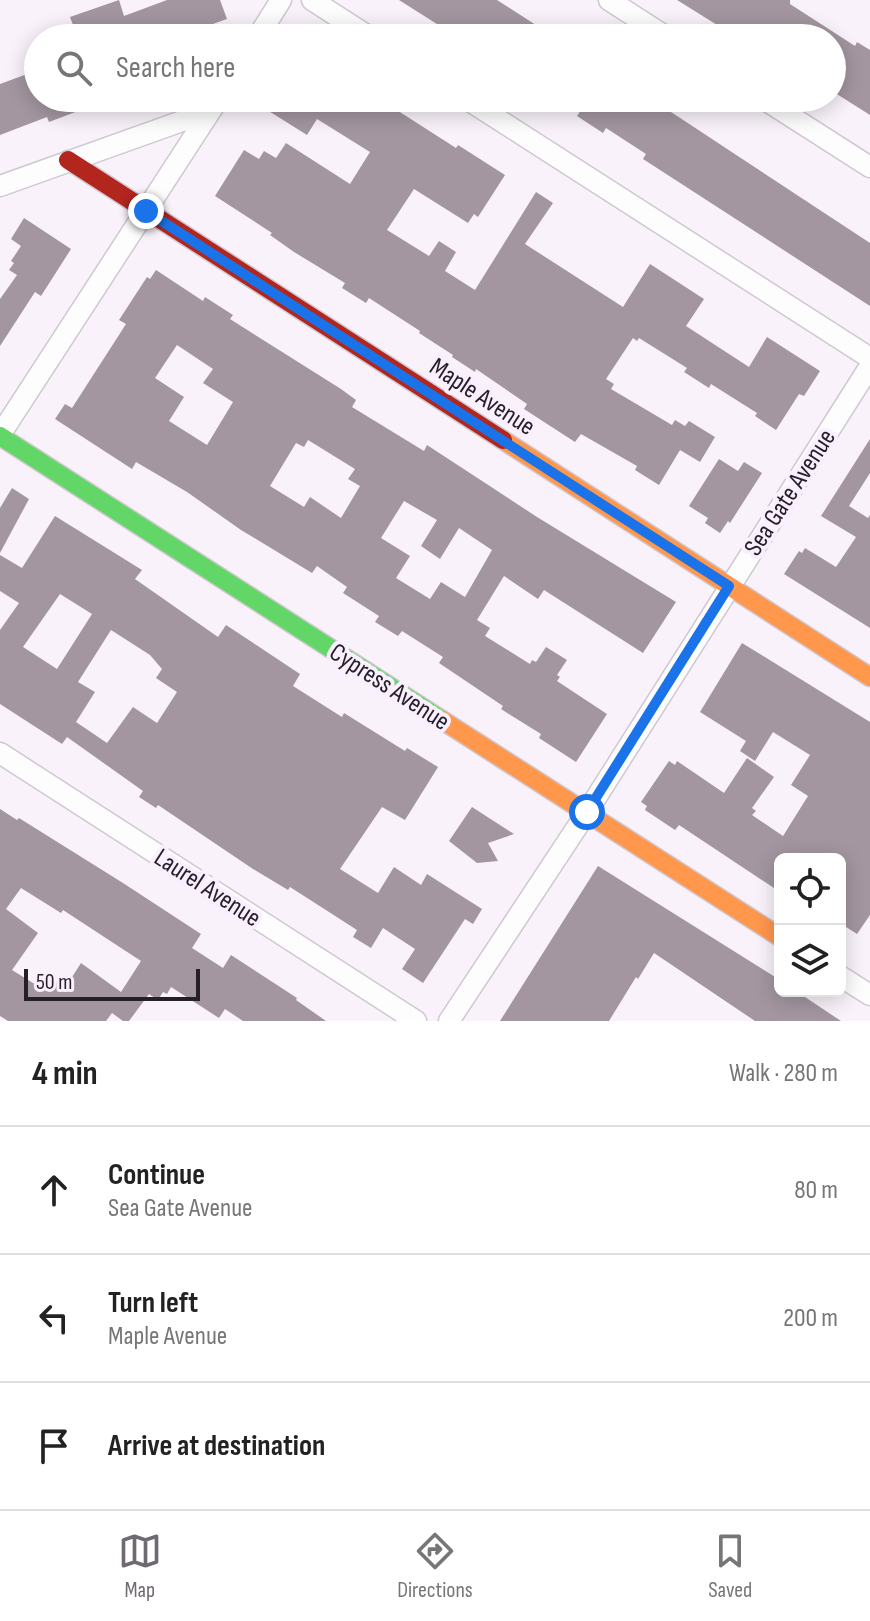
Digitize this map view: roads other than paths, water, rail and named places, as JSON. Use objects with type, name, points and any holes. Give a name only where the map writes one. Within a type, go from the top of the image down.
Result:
[{"type":"street","points":[[266,24],[281,0]]},
{"type":"street","points":[[312,0],[349,24]]},
{"type":"street","points":[[609,0],[646,24]]},
{"type":"street","points":[[0,186],[193,112]]},
{"type":"street","points":[[0,436],[209,112]]},
{"type":"street","points":[[487,112],[870,358]]},
{"type":"street","points":[[784,112],[870,167]]},
{"type":"street","name":"Maple Avenue","points":[[68,160],[870,677]]},
{"type":"street","name":"Sea Gate Avenue","points":[[449,1021],[587,812],[870,366]]},
{"type":"street","name":"Cypress Avenue","points":[[0,436],[774,933]]},
{"type":"street","name":"Laurel Avenue","points":[[0,753],[416,1021]]},
{"type":"street","points":[[846,980],[870,995]]}]
